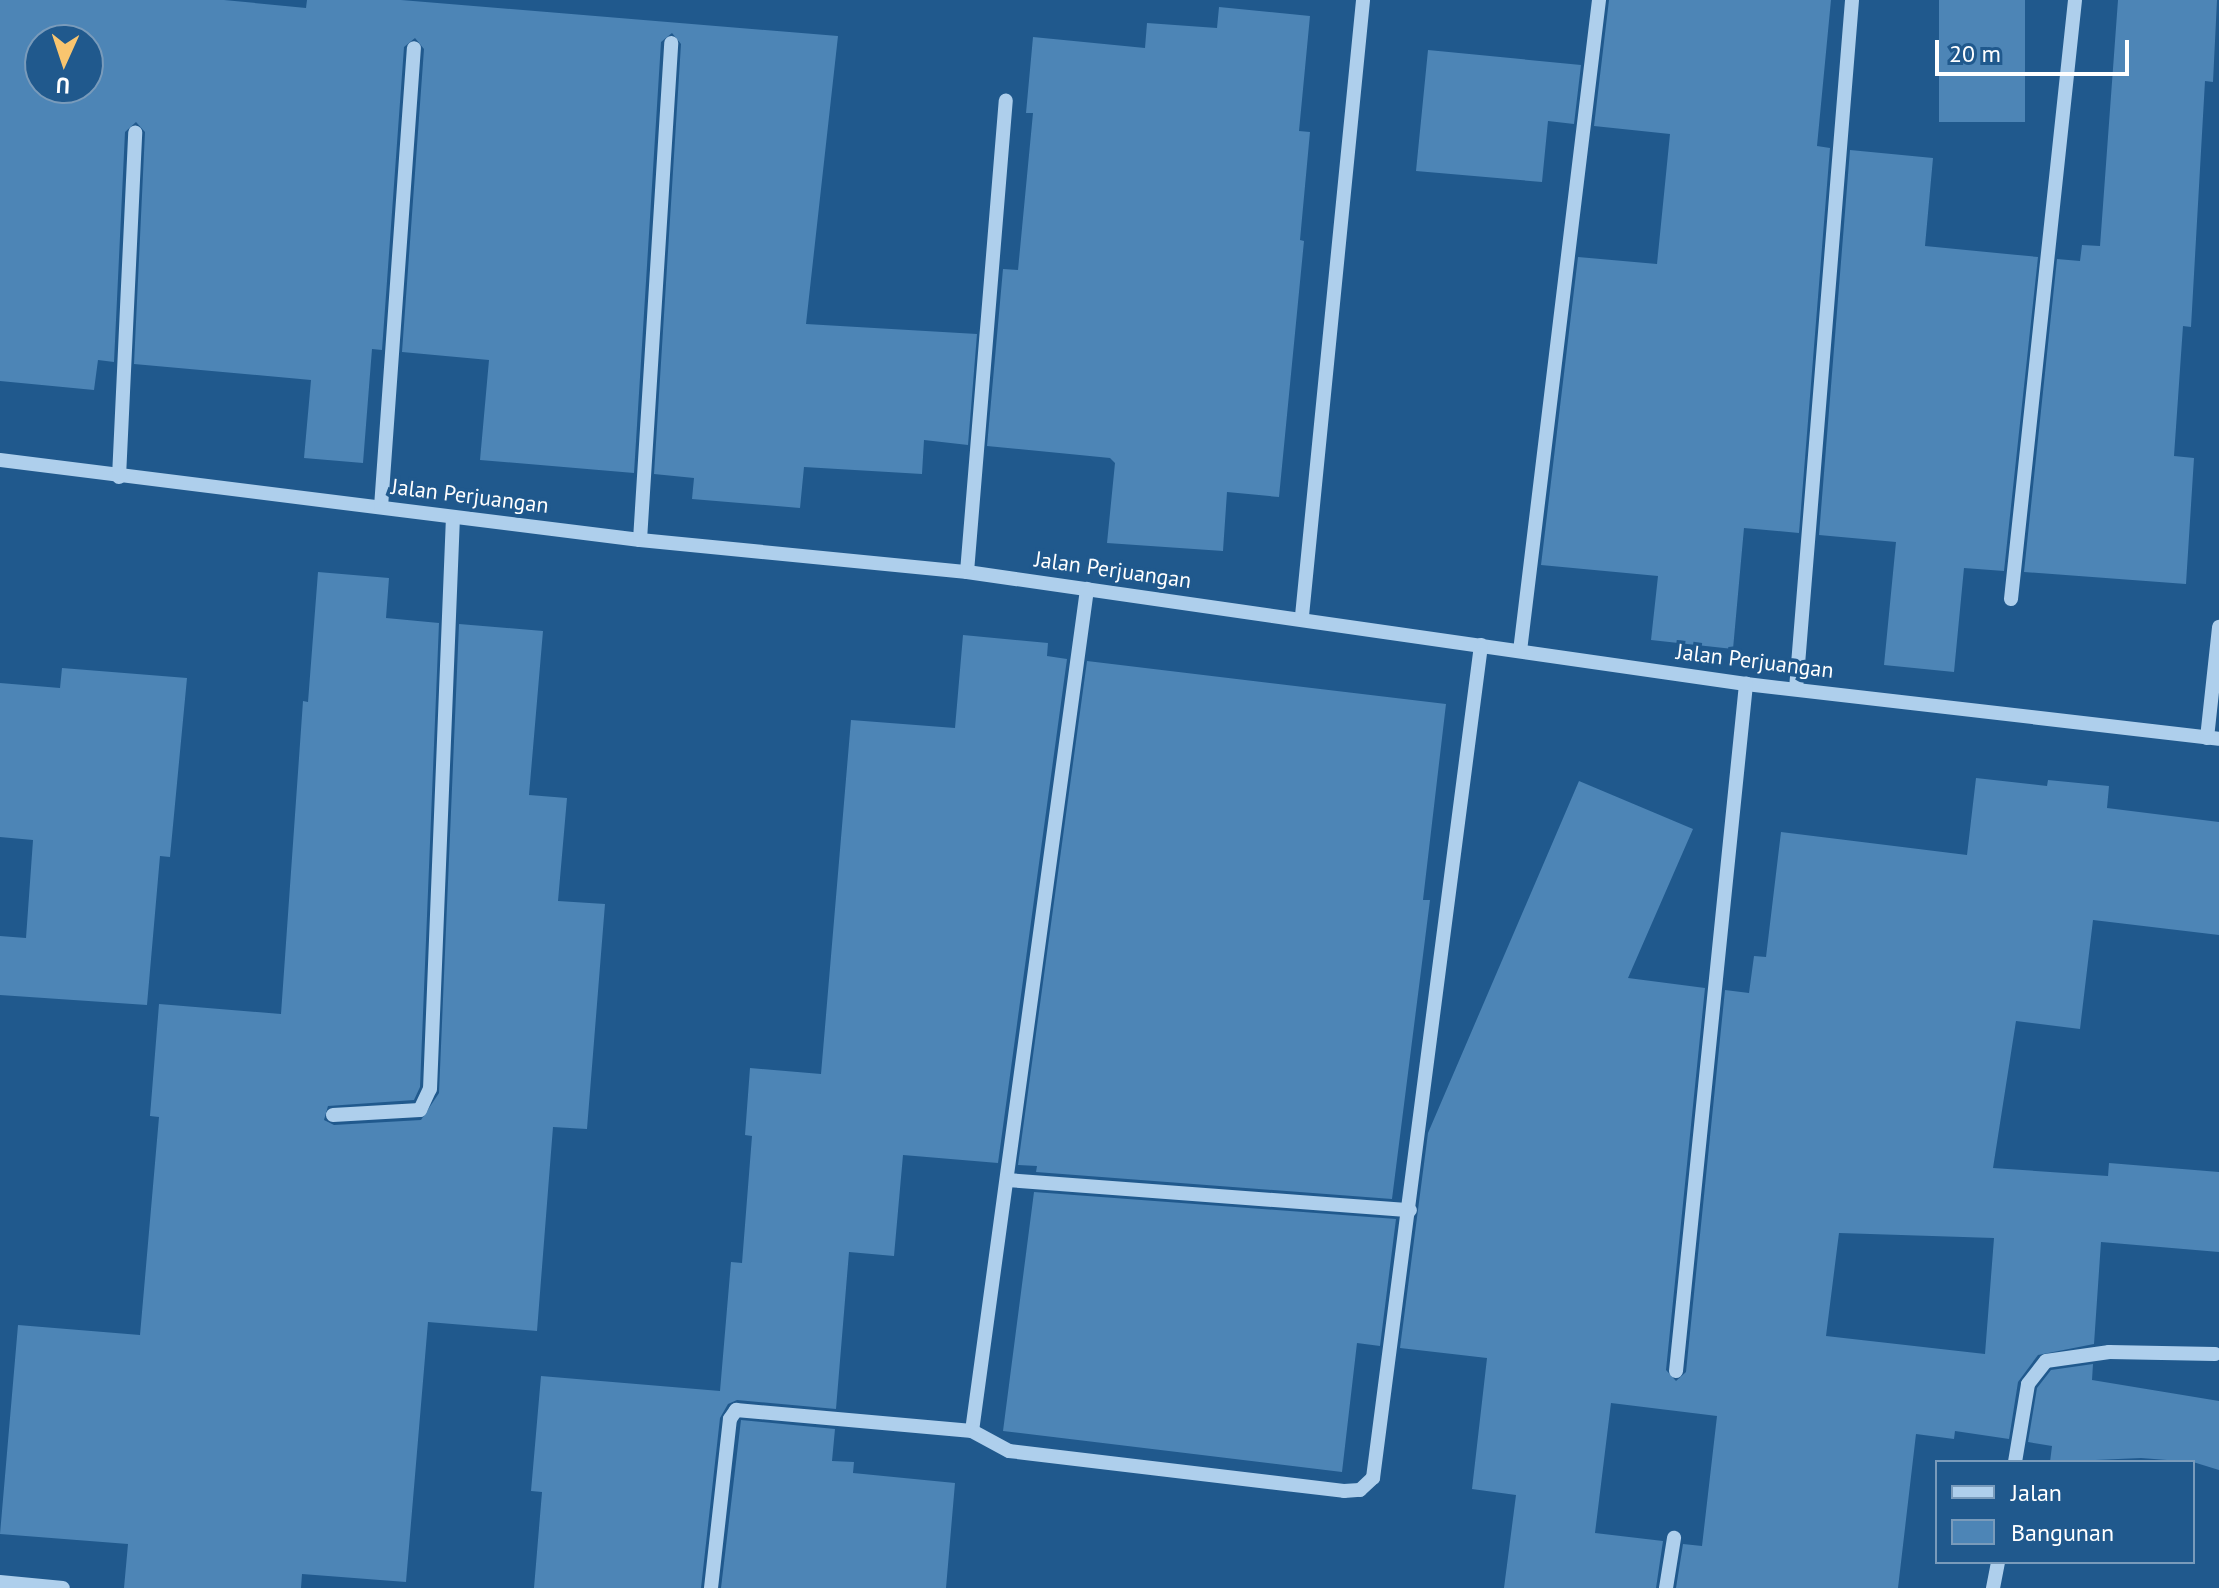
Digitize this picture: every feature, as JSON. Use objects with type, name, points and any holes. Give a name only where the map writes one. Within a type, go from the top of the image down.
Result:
[{"type":"street","points":[[1302,616],[1363,0]]},
{"type":"street","points":[[1520,651],[1599,0]]},
{"type":"street","points":[[1796,689],[1852,0]]},
{"type":"street","points":[[2011,599],[2075,0]]},
{"type":"street","points":[[640,540],[671,43]]},
{"type":"street","points":[[381,507],[414,48]]},
{"type":"street","points":[[967,572],[1006,101]]},
{"type":"street","points":[[119,477],[135,132]]},
{"type":"street","name":"Jalan Perjuangan","points":[[0,460],[640,540],[967,572],[1302,616],[1746,684],[2213,738]]},
{"type":"street","points":[[333,1115],[420,1110],[430,1089],[453,517]]},
{"type":"street","points":[[972,1431],[1087,589]]},
{"type":"street","points":[[2213,738],[2219,627]]},
{"type":"street","points":[[711,1588],[730,1419],[736,1410],[972,1431],[1009,1451],[1360,1490],[1373,1478],[1379,1458],[1481,645]]},
{"type":"street","points":[[1676,1371],[1746,684]]},
{"type":"street","points":[[1007,1180],[1410,1210]]},
{"type":"street","points":[[2015,1460],[2028,1384],[2046,1361],[2109,1352],[2215,1354]]},
{"type":"street","points":[[1666,1588],[1674,1538]]},
{"type":"street","points":[[1993,1588],[1998,1564]]},
{"type":"street","points":[[0,1582],[63,1588]]},
{"type":"building","points":[[0,0],[224,0],[306,8],[307,0],[401,0],[838,36],[806,324],[977,334],[968,445],[924,440],[922,474],[804,467],[800,508],[692,499],[694,478],[654,474],[681,44],[672,33],[661,42],[634,473],[480,460],[489,360],[402,352],[424,49],[415,38],[404,47],[382,350],[372,349],[363,463],[304,458],[311,380],[134,364],[145,132],[136,122],[125,132],[114,362],[98,360],[94,390],[0,381]]},
{"type":"building","points":[[1609,0],[1831,0],[1817,146],[1830,148],[1799,533],[1744,528],[1733,649],[1651,640],[1658,576],[1541,565],[1578,257],[1657,264],[1670,134],[1594,126]]},
{"type":"building","points":[[1939,0],[2025,0],[2025,122],[1939,122]]},
{"type":"building","points":[[2118,0],[2217,0],[2213,82],[2205,81],[2191,327],[2183,326],[2174,456],[2194,458],[2186,584],[2024,572],[2057,259],[2080,261],[2082,245],[2100,246]]},
{"type":"building","points":[[1219,7],[1310,16],[1299,131],[1310,132],[1300,240],[1304,241],[1279,497],[1227,492],[1223,551],[1107,543],[1115,463],[1110,458],[987,446],[1003,269],[1018,270],[1033,113],[1026,113],[1033,37],[1145,48],[1147,23],[1217,28]]},
{"type":"building","points":[[1428,50],[1581,65],[1574,124],[1548,121],[1542,182],[1416,171]]},
{"type":"building","points":[[1850,150],[1933,158],[1925,246],[2038,257],[2004,571],[1964,568],[1954,672],[1884,665],[1896,542],[1819,535]]},
{"type":"building","points":[[318,572],[389,578],[386,618],[439,623],[420,1087],[414,1100],[328,1106],[324,1120],[334,1125],[421,1120],[439,1093],[459,624],[543,631],[529,795],[567,798],[558,901],[605,904],[587,1129],[553,1127],[537,1331],[428,1322],[406,1582],[302,1574],[301,1588],[124,1588],[128,1544],[0,1534],[18,1325],[140,1335],[159,1117],[150,1116],[159,1004],[281,1014],[303,701],[308,702]]},
{"type":"building","points":[[963,635],[1048,643],[1047,656],[1067,659],[998,1163],[903,1155],[894,1256],[849,1252],[836,1409],[737,1400],[728,1404],[720,1418],[701,1588],[534,1588],[542,1492],[531,1491],[541,1376],[720,1391],[731,1262],[742,1263],[752,1136],[745,1135],[750,1068],[821,1074],[851,720],[955,728]]},
{"type":"building","points":[[1087,661],[1446,704],[1423,900],[1430,900],[1392,1199],[1036,1172],[1037,1166],[1018,1165]]},
{"type":"building","points":[[62,668],[187,678],[170,857],[160,856],[147,1005],[0,995],[0,936],[26,938],[33,840],[0,837],[0,683],[60,688]]},
{"type":"building","points":[[1976,778],[2047,786],[2048,780],[2109,786],[2107,808],[2219,822],[2219,935],[2093,920],[2080,1029],[2016,1021],[1993,1168],[2108,1176],[2109,1163],[2219,1172],[2219,1252],[2101,1242],[2094,1344],[2038,1355],[2018,1382],[2009,1439],[1955,1431],[1954,1439],[1916,1434],[1898,1588],[1676,1588],[1683,1544],[1702,1546],[1717,1416],[1611,1403],[1595,1533],[1663,1541],[1656,1588],[1504,1588],[1516,1495],[1472,1489],[1487,1358],[1400,1348],[1428,1133],[1579,781],[1693,829],[1628,978],[1705,988],[1666,1370],[1676,1381],[1686,1372],[1725,990],[1749,993],[1754,956],[1766,957],[1781,832],[1967,855]],"holes":[[[1839,1233],[1994,1238],[1985,1354],[1826,1336]]]},
{"type":"building","points":[[1034,1192],[1396,1219],[1380,1346],[1357,1343],[1342,1472],[1003,1431]]},
{"type":"building","points":[[2093,1364],[2092,1380],[2219,1401],[2219,1470],[2195,1463],[2195,1460],[2050,1460],[2052,1446],[2028,1442],[2037,1388],[2051,1370]]},
{"type":"building","points":[[741,1420],[835,1429],[832,1461],[854,1462],[853,1473],[955,1483],[946,1588],[721,1588]]}]
